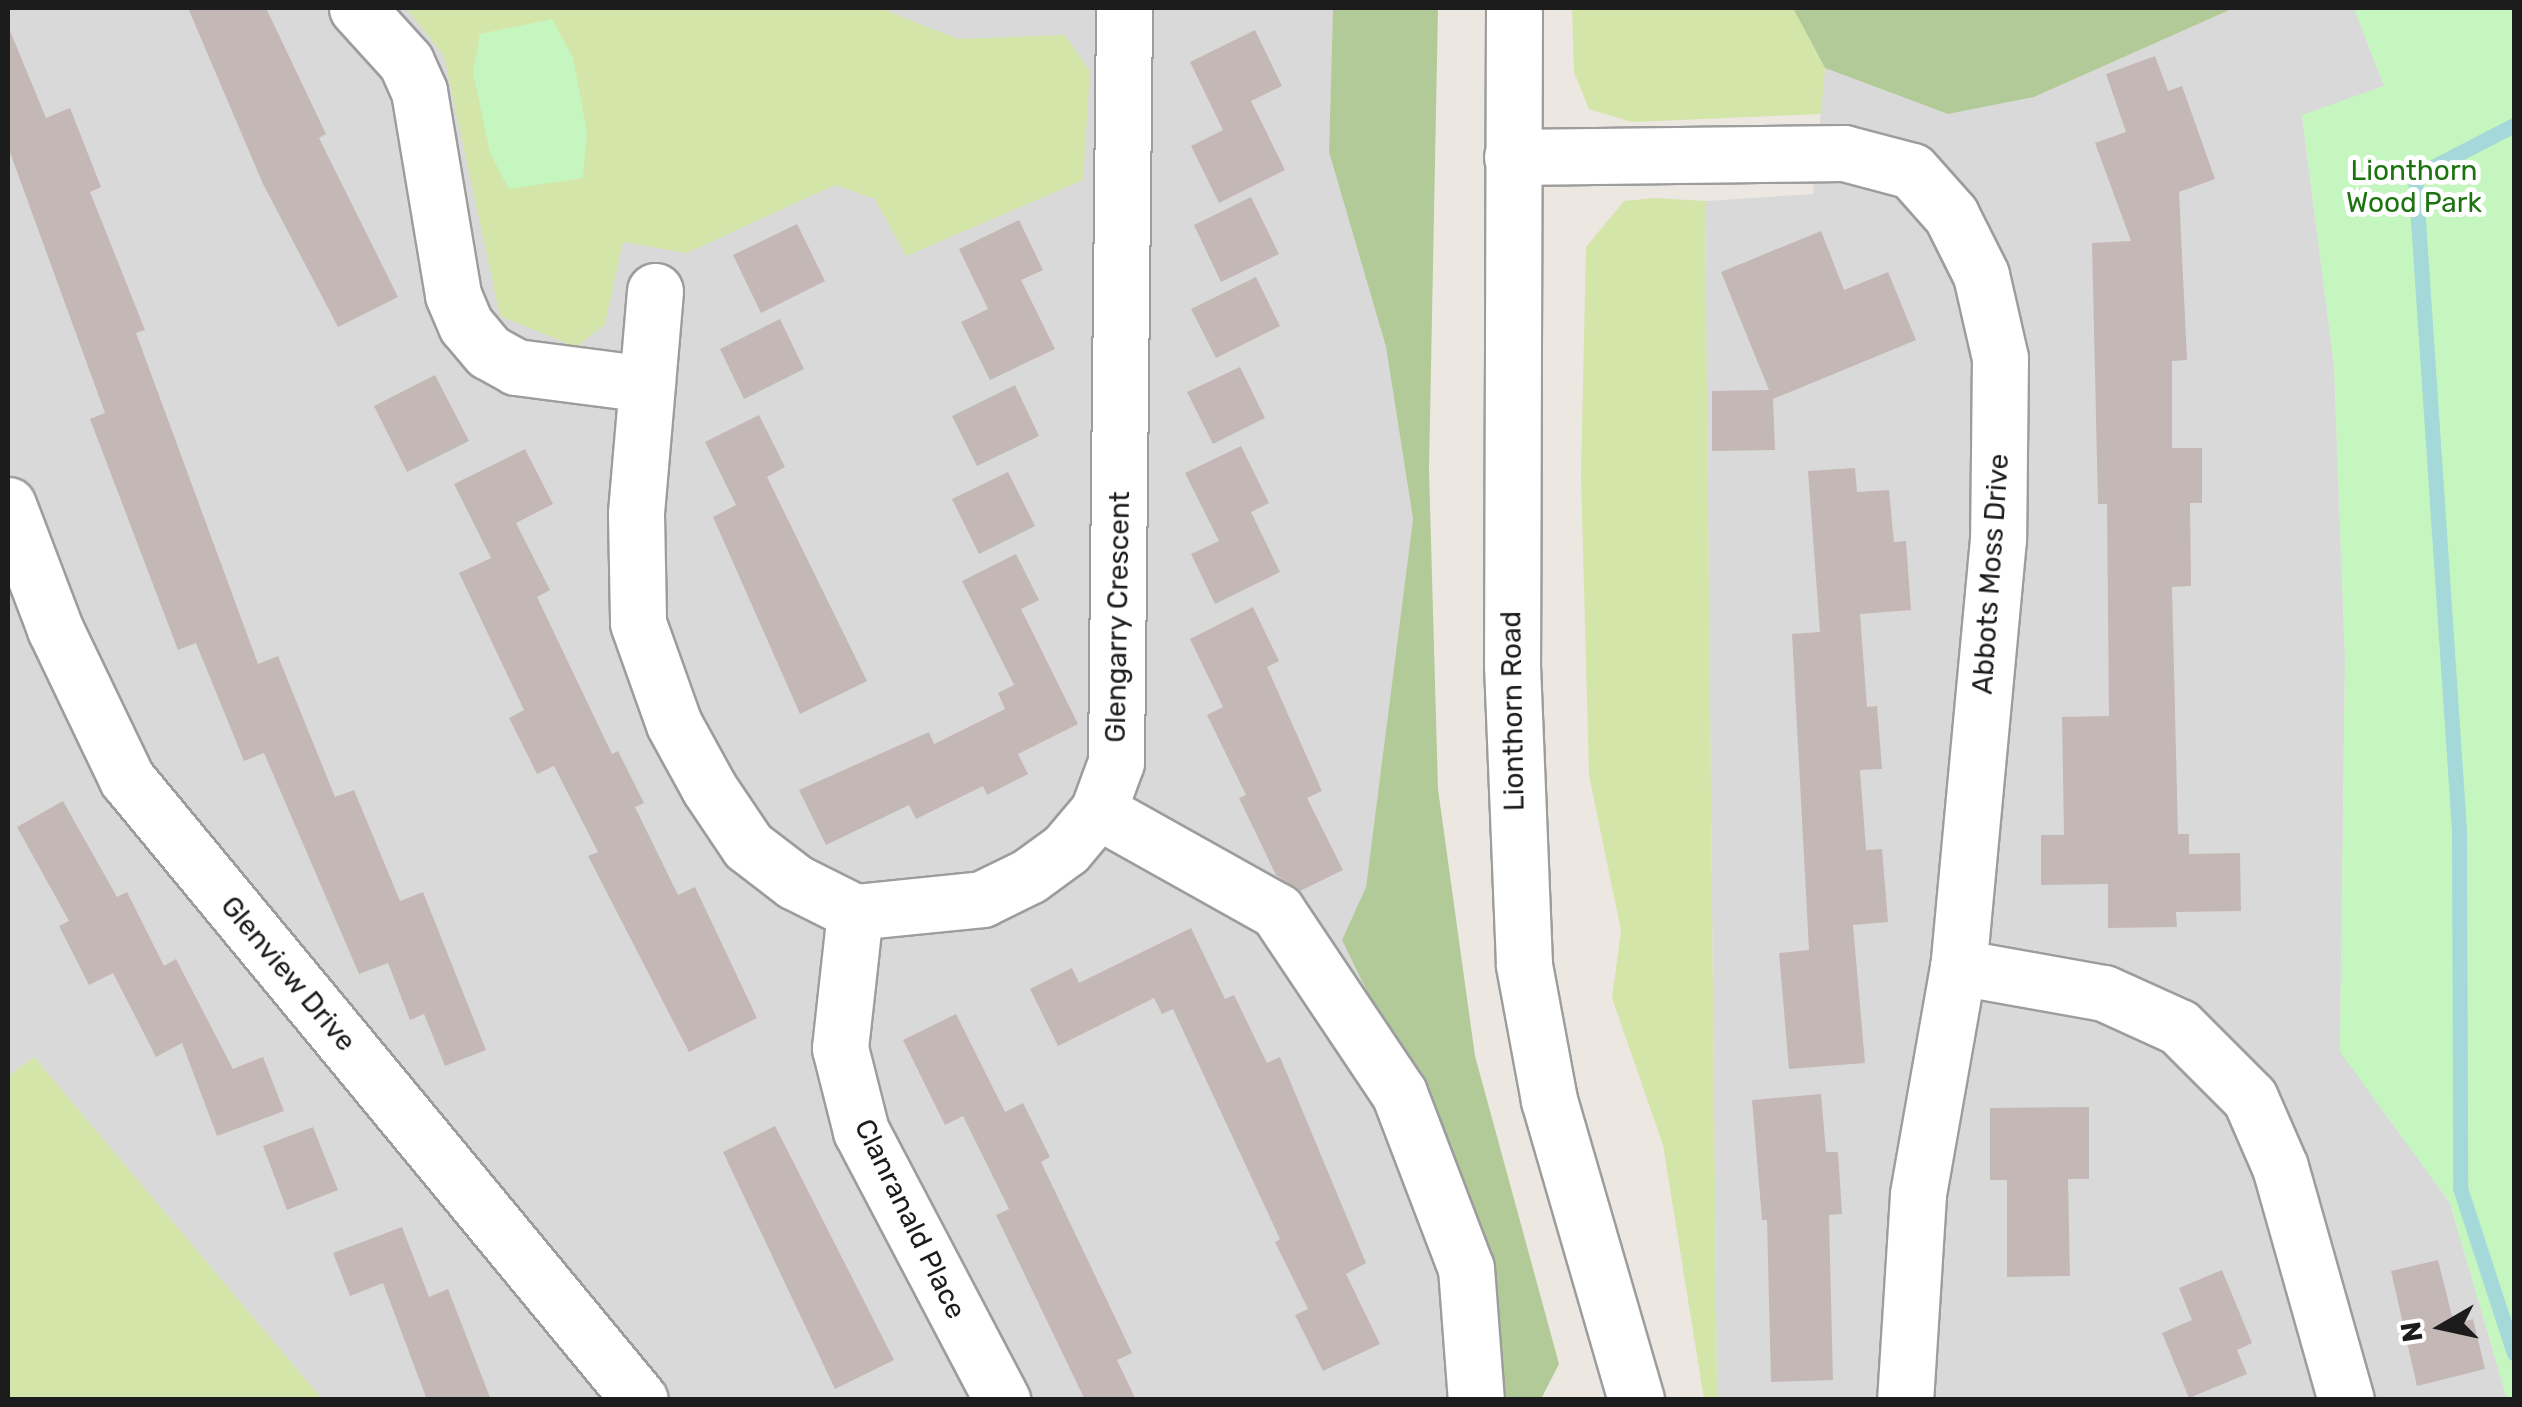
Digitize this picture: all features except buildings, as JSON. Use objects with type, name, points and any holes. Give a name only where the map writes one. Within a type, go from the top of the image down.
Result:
[{"type":"street","points":[[357,8],[406,62],[419,91],[453,295],[466,326],[490,352],[516,367],[646,384]]},
{"type":"street","name":"Glengarry Crescent","points":[[855,912],[982,899],[1066,849],[1098,811],[1116,762],[1124,8]]},
{"type":"street","name":"Lionthorn Road","points":[[1514,8],[1512,702],[1524,965],[1549,1100],[1636,1400]]},
{"type":"street","name":"Abbots Moss Drive","points":[[1512,157],[1844,153],[1912,171],[1951,215],[1981,275],[2000,358],[1998,538],[1958,967],[1918,1195],[1905,1400]]},
{"type":"street","points":[[655,291],[636,514],[638,624],[674,724],[748,846],[795,882],[855,912]]},
{"type":"street","name":"Glenview Drive","points":[[8,505],[31,630],[126,779],[640,1400]]},
{"type":"street","points":[[1098,811],[1277,911],[1399,1092],[1466,1268],[1476,1400]]},
{"type":"street","name":"Clanranald Place","points":[[855,912],[840,1048],[861,1131],[1002,1400]]},
{"type":"street","points":[[1958,967],[2104,993],[2179,1027],[2250,1098],[2280,1167],[2346,1400]]},
{"type":"shaded area","points":[[8,8],[1333,8],[1329,152],[1386,347],[1413,519],[1366,887],[1342,940],[1426,1113],[1496,1399],[322,1399],[34,1057],[8,1076]]},
{"type":"shaded area","points":[[2234,8],[2354,8],[2384,86],[2302,116],[2334,365],[2345,659],[2340,1051],[2450,1203],[2507,1399],[1717,1399],[1705,201],[1813,194],[1825,68],[1948,114],[2034,97]]},
{"type":"green space","points":[[406,8],[880,8],[958,39],[1065,35],[1090,72],[1083,180],[906,256],[875,199],[835,185],[687,253],[623,242],[605,324],[576,347],[500,316],[444,56]]},
{"type":"green space","points":[[1333,8],[1438,8],[1429,470],[1438,789],[1475,1056],[1559,1364],[1541,1399],[1496,1399],[1426,1113],[1342,940],[1366,887],[1413,519],[1386,347],[1329,152]]},
{"type":"green space","points":[[1572,8],[1793,8],[1825,68],[1821,114],[1632,122],[1589,109],[1574,72]]},
{"type":"green space","points":[[1793,8],[2234,8],[2034,97],[1948,114],[1825,68]]},
{"type":"green space","name":"Lionthorn Wood Park","points":[[2354,8],[2514,8],[2514,1399],[2507,1399],[2450,1203],[2340,1052],[2345,659],[2334,365],[2302,115],[2384,86]]},
{"type":"green space","points":[[552,19],[573,58],[587,132],[583,178],[509,189],[490,153],[473,72],[480,34]]},
{"type":"green space","points":[[1624,201],[1705,201],[1717,1399],[1704,1399],[1663,1145],[1612,998],[1621,931],[1589,775],[1581,476],[1586,247]]},
{"type":"green space","points":[[34,1057],[322,1399],[8,1399],[8,1076]]},
{"type":"waterway","points":[[2514,125],[2415,176],[2459,829],[2460,1188],[2514,1353]]}]
